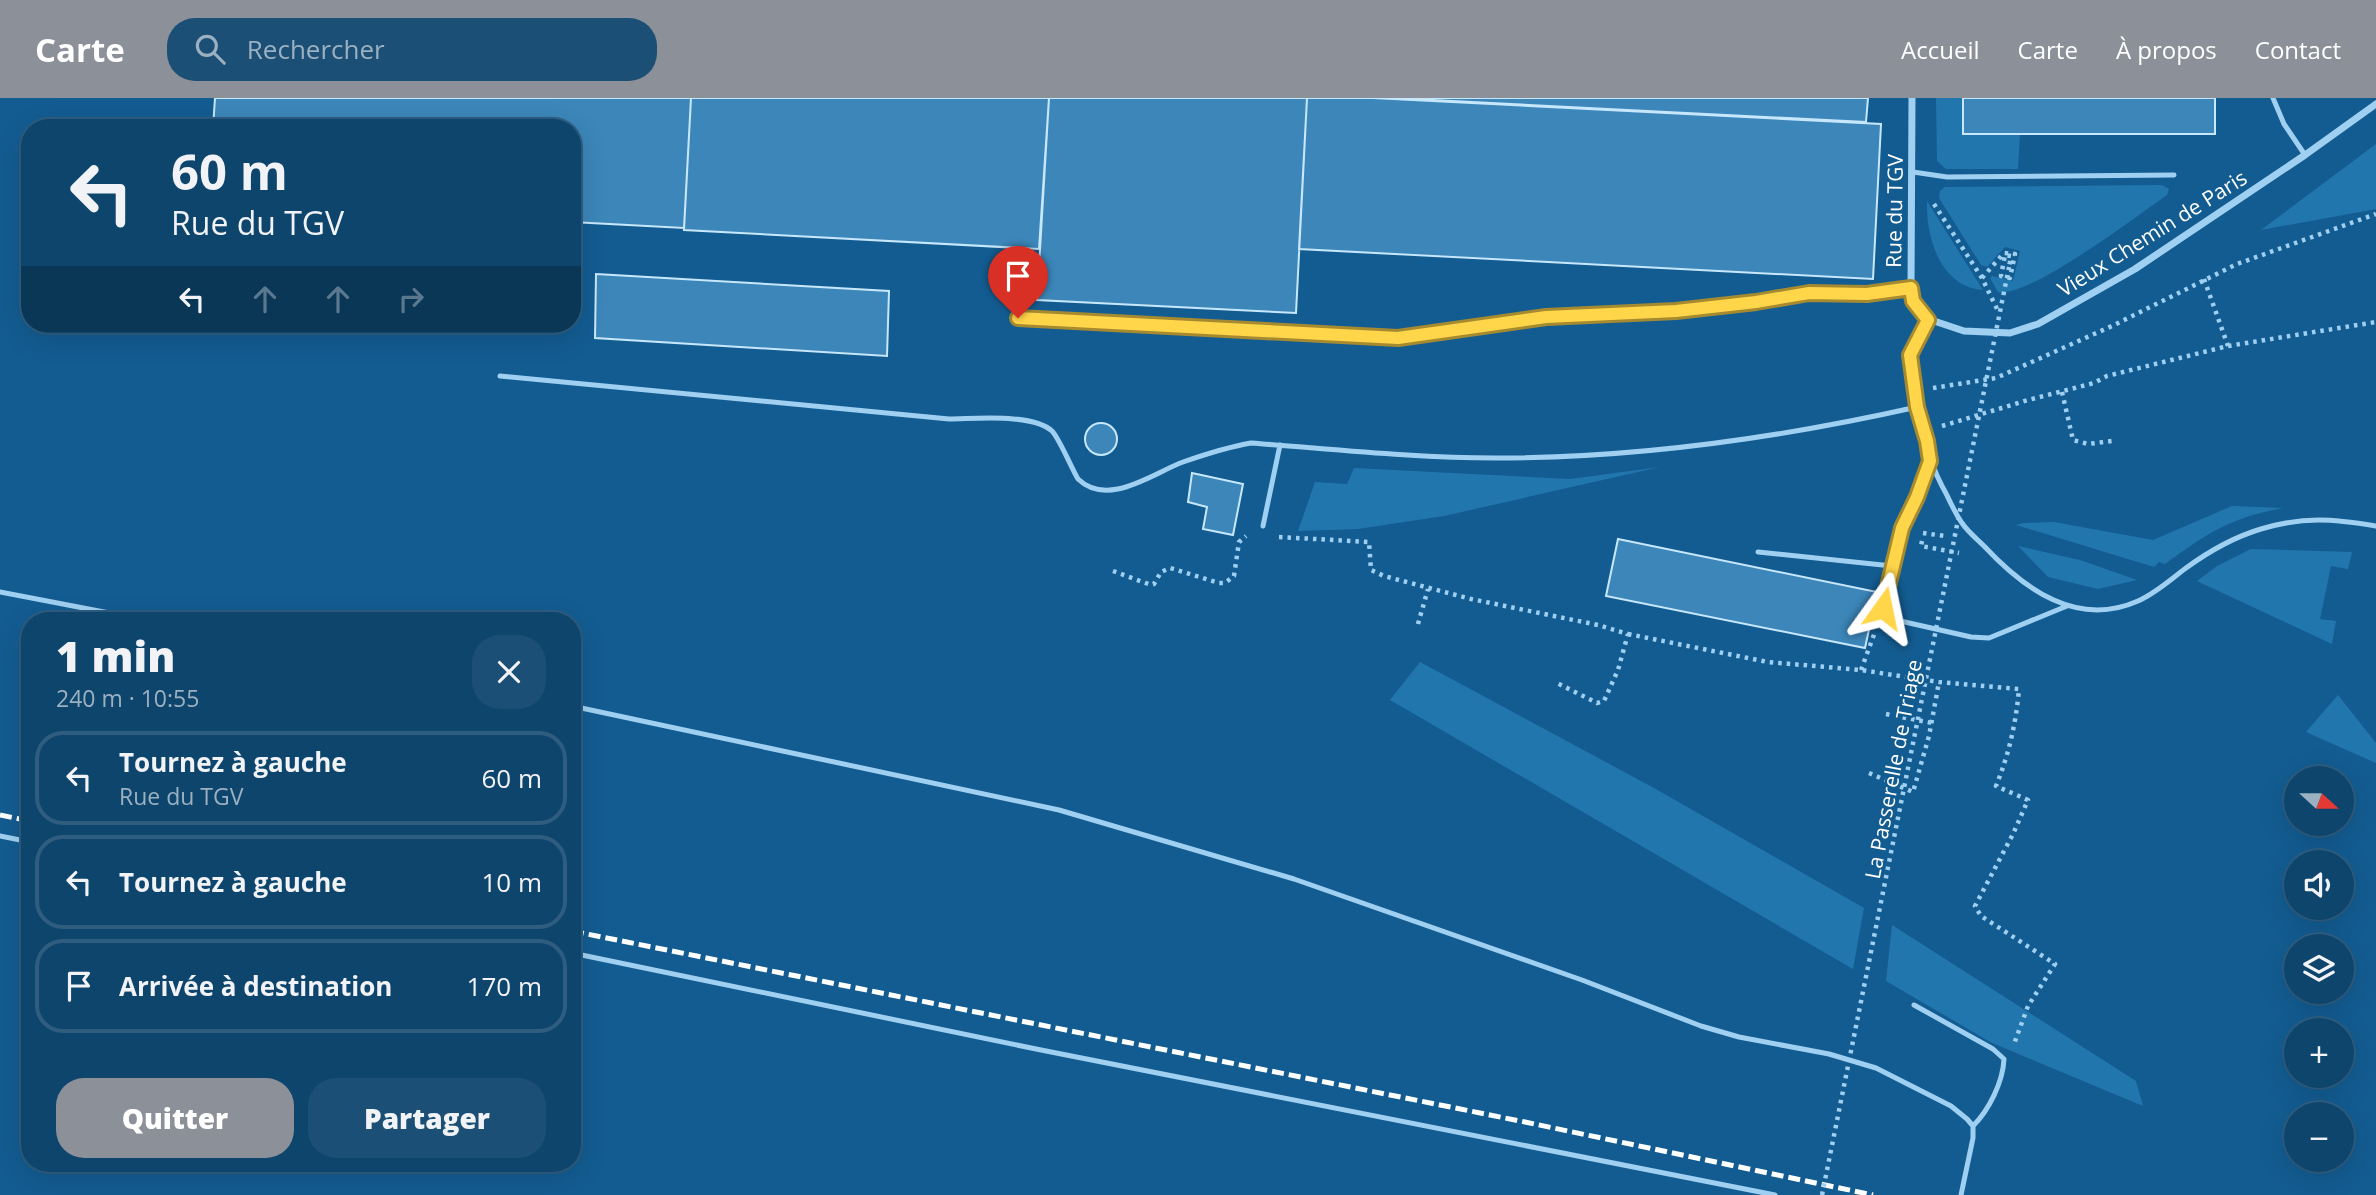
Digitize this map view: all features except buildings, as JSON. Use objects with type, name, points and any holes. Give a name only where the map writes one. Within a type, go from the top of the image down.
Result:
[{"type":"street","name":"Rue du TGV","points":[[1912,98],[1911,288],[1913,301],[1928,320]]},
{"type":"street","name":"Vieux Chemin de Paris","points":[[1928,320],[1964,331],[2010,333],[2038,324],[2134,269],[2305,155],[2376,104]]},
{"type":"lane","points":[[2273,98],[2284,124],[2305,155]]},
{"type":"lane","points":[[1913,172],[1947,177],[2174,175]]},
{"type":"lane","points":[[1018,318],[1398,338],[1546,317],[1676,311],[1809,293],[1867,294],[1911,288]]},
{"type":"lane","points":[[1928,320],[1910,355],[1917,407],[1930,461],[1962,524],[1997,560],[2023,582],[2048,598],[2067,606],[2106,609],[2136,602],[2230,541],[2261,529],[2315,518],[2376,526]]},
{"type":"lane","points":[[500,376],[949,419],[1035,422],[1053,432],[1078,480],[1100,490],[1129,486],[1182,462],[1224,448],[1251,443],[1494,458],[1563,456],[1734,441],[1838,425],[1917,407]]},
{"type":"lane","points":[[1263,526],[1280,445]]},
{"type":"lane","points":[[1930,461],[1902,528],[1883,608],[1884,614],[1891,619],[1979,639],[1999,636],[2067,606]]},
{"type":"lane","points":[[1758,551],[1892,566]]},
{"type":"lane","points":[[0,592],[103,612]]},
{"type":"lane","points":[[581,708],[1059,810],[1294,880],[1581,980],[1701,1026],[1739,1037],[1829,1054],[1876,1068],[1951,1106],[1973,1126],[1961,1195]]},
{"type":"lane","points":[[0,836],[21,840]]},
{"type":"lane","points":[[581,955],[1775,1195]]},
{"type":"lane","points":[[1913,1005],[1993,1049],[2004,1059],[1989,1105],[1973,1126]]},
{"type":"path","points":[[1913,172],[1982,278],[2010,333]]},
{"type":"path","points":[[1915,391],[1996,378],[2112,326],[2204,279],[2284,245],[2376,214]]},
{"type":"path","name":"La Passerelle de Triage","points":[[1822,1195],[1955,538],[2009,267],[2011,256],[2005,255],[2001,276],[2010,278],[2015,254],[2004,253],[1982,278]]},
{"type":"path","points":[[2204,279],[2228,346]]},
{"type":"path","points":[[1924,431],[2094,383],[2107,376],[2228,346],[2376,323]]},
{"type":"path","points":[[2062,391],[2073,440],[2088,444],[2112,441]]},
{"type":"path","points":[[1955,538],[1923,532],[1921,546],[1960,554]]},
{"type":"path","points":[[1113,571],[1150,585],[1154,584],[1161,572],[1170,568],[1225,583],[1234,576],[1241,539],[1255,534]]},
{"type":"path","points":[[1277,536],[1369,542],[1371,570],[1384,576],[1428,589],[1629,634],[1768,662],[2019,689],[2012,738],[1996,786],[2028,800],[1975,906],[1981,916],[2055,964],[2028,1006],[2017,1039],[2004,1059]]},
{"type":"path","points":[[1418,624],[1428,589]]},
{"type":"path","points":[[1861,670],[1883,608]]},
{"type":"path","points":[[1555,682],[1597,703],[1604,701],[1618,670],[1629,634]]},
{"type":"path","points":[[1869,774],[1913,792],[1940,682]]},
{"type":"path","points":[[1886,714],[1932,723]]},
{"type":"shaded area","points":[[1936,98],[1963,98],[1963,134],[2020,134],[2018,169],[1946,169],[1937,161]]},
{"type":"shaded area","points":[[2376,144],[2376,209],[2261,230]]},
{"type":"shaded area","points":[[2162,185],[2169,189],[2167,195],[2083,254],[2033,283],[2013,291],[1998,292],[1990,278],[1992,276],[2013,281],[2020,251],[2005,247],[1987,267],[1981,265],[1939,198],[1940,191],[1945,187]]},
{"type":"shaded area","points":[[1927,201],[1983,290],[1968,287],[1956,280],[1938,258],[1929,230]]},
{"type":"shaded area","points":[[1660,467],[1444,516],[1358,529],[1298,531],[1315,482],[1347,484],[1354,468],[1570,479]]},
{"type":"shaded area","points":[[2232,506],[2283,508],[2233,522],[2207,535],[2165,564],[2159,562],[2154,567],[2016,525],[2054,522],[2153,540]]},
{"type":"shaded area","points":[[2018,546],[2080,560],[2137,580],[2098,589],[2048,577]]},
{"type":"shaded area","points":[[2251,549],[2352,552],[2348,569],[2331,566],[2320,619],[2336,621],[2332,644],[2197,581],[2217,566]]},
{"type":"shaded area","points":[[1420,662],[1654,788],[1864,908],[1853,969],[1390,700]]},
{"type":"shaded area","points":[[2338,695],[2376,743],[2376,763],[2306,732]]},
{"type":"shaded area","points":[[1892,925],[2136,1081],[2143,1106],[1992,1043],[1886,981]]},
{"type":"railway","points":[[0,815],[21,819]]},
{"type":"railway","points":[[581,933],[1525,1122],[1873,1195]]},
{"type":"route","points":[[1018,318],[1398,338],[1546,317],[1676,311],[1809,293],[1847,295],[1911,288],[1913,301],[1928,320],[1910,355],[1917,407],[1930,461],[1902,528],[1883,608]]}]
